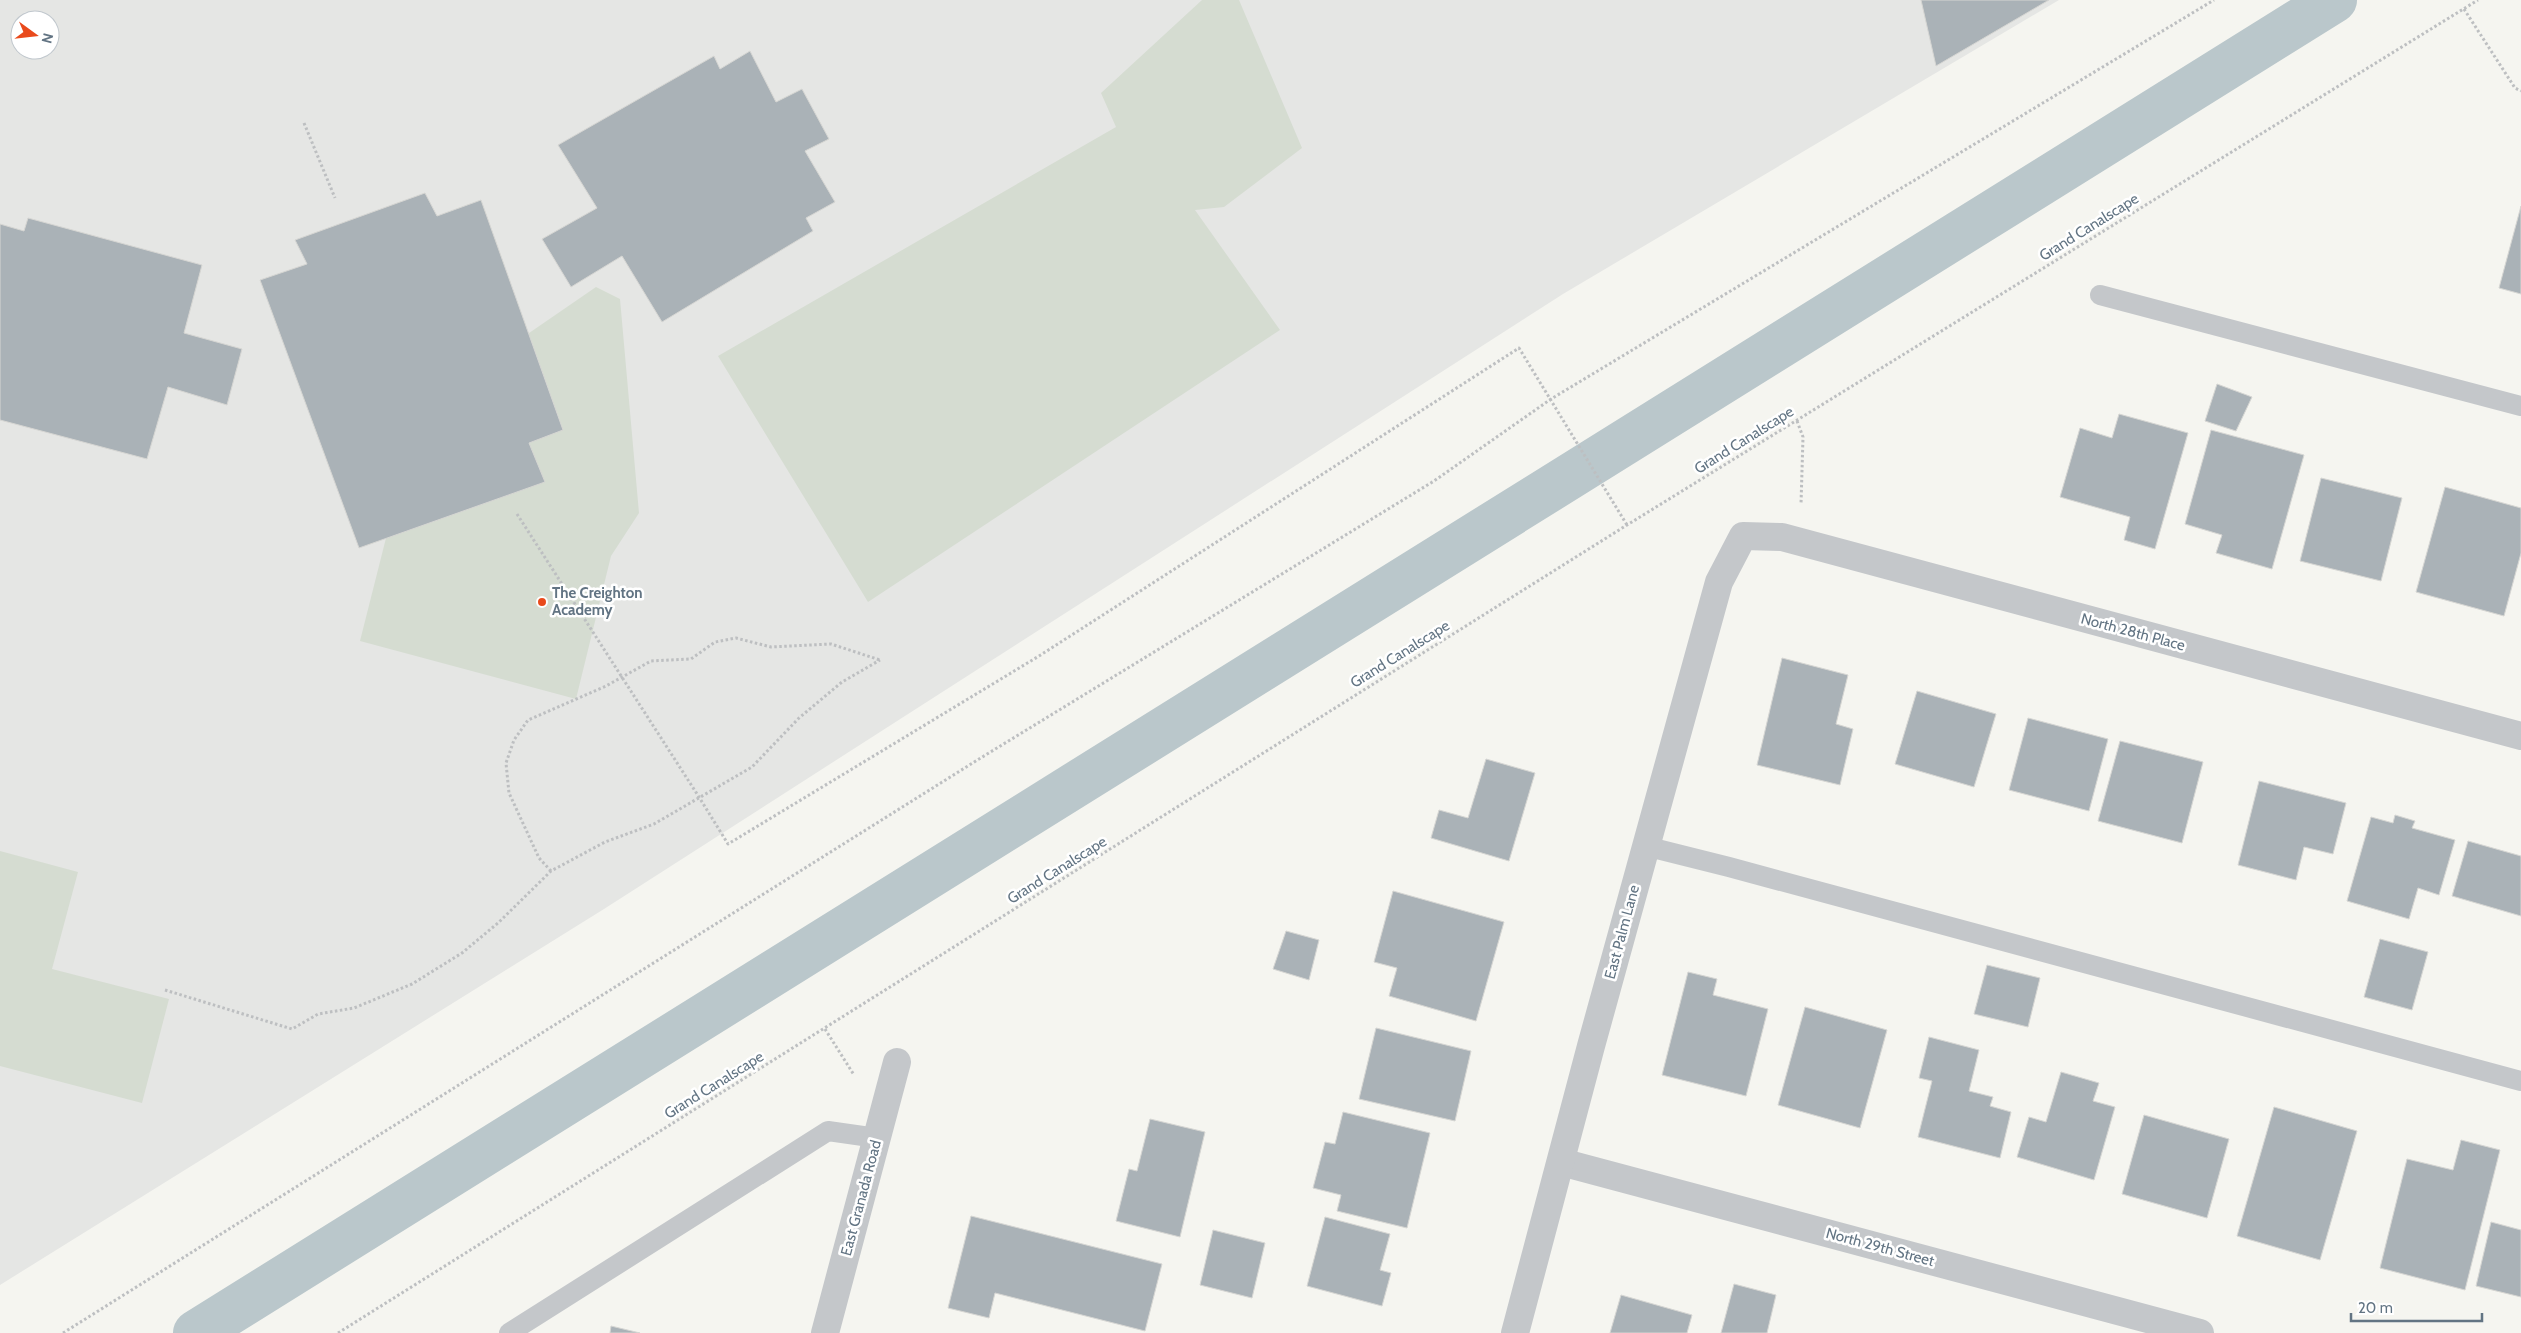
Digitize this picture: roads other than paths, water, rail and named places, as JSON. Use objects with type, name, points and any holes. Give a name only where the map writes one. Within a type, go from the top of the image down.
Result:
[{"type":"street","name":"North 28th Place","points":[[1743,536],[1782,538],[2521,736]]},
{"type":"street","name":"East Palm Lane","points":[[1515,1333],[1645,846],[1719,582],[1743,536]]},
{"type":"street","name":"East Granada Road","points":[[825,1333],[898,1062]]},
{"type":"street","name":"North 29th Street","points":[[1561,1162],[2200,1333]]},
{"type":"lane","points":[[2100,295],[2521,406]]},
{"type":"lane","points":[[1645,846],[1739,869],[2521,1081]]},
{"type":"lane","points":[[509,1333],[828,1131],[877,1138]]},
{"type":"waterway","points":[[196,1333],[2334,0]]},
{"type":"place","name":"The Creighton Academy","points":[[542,602]]}]
